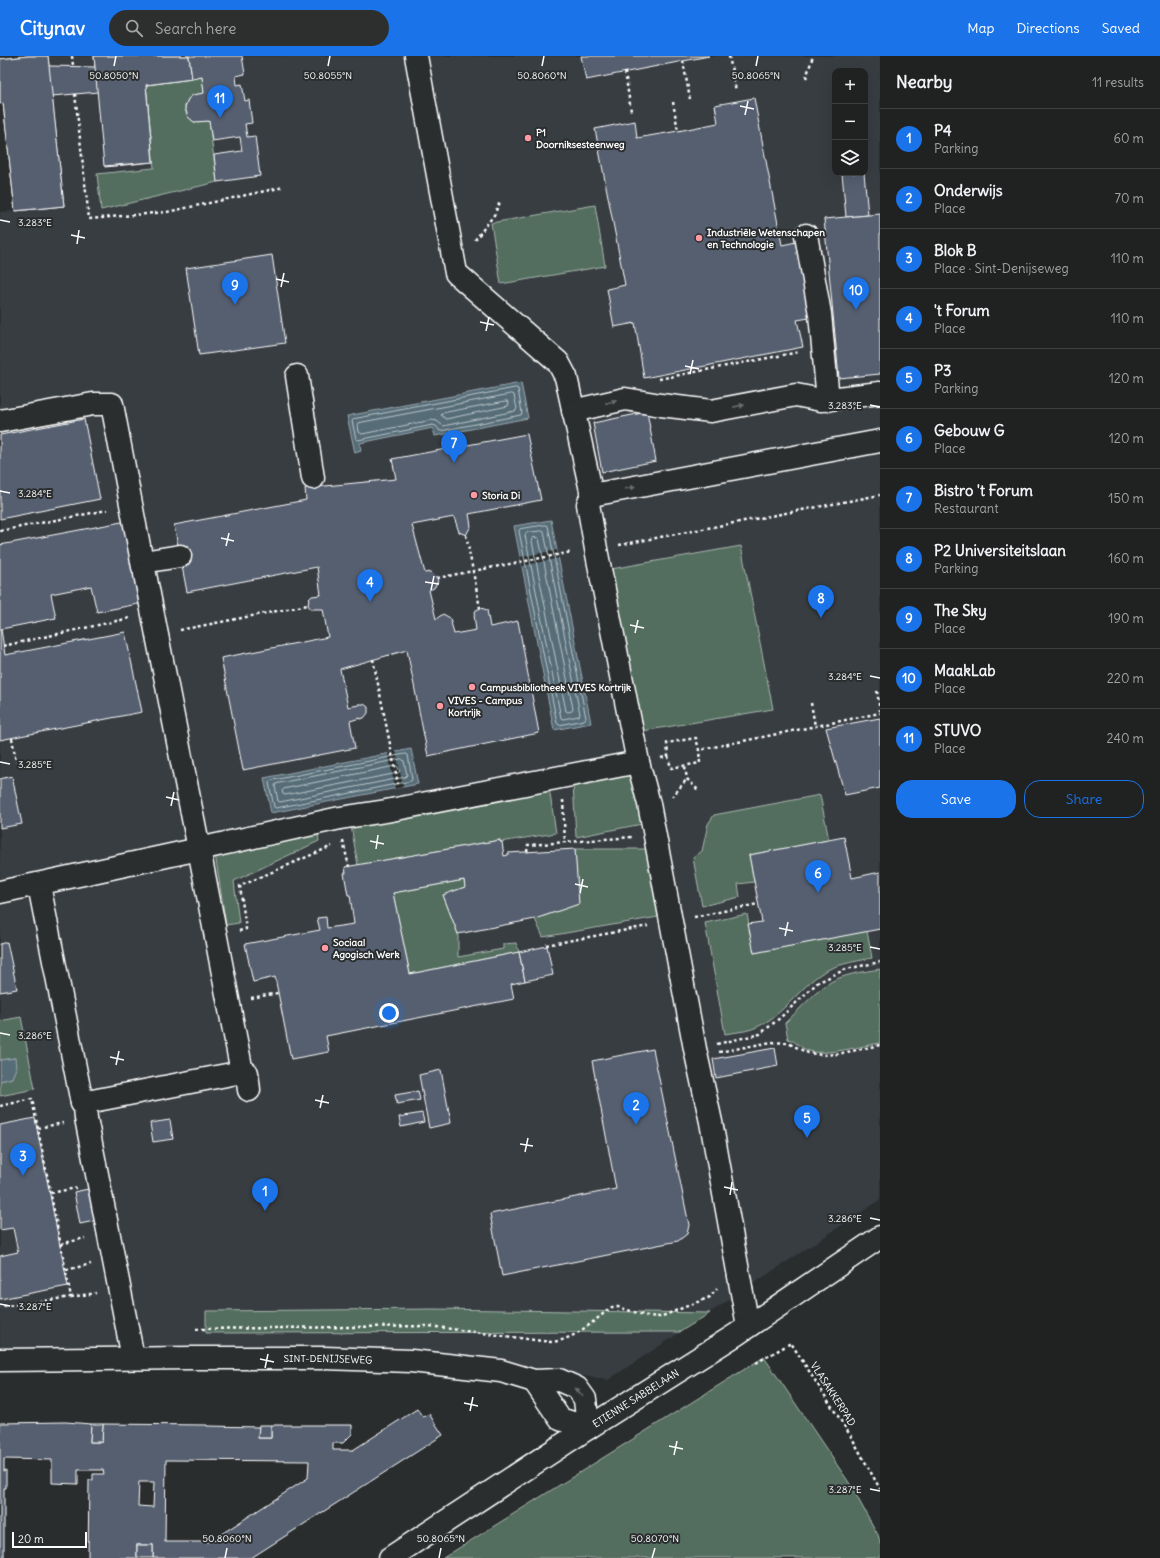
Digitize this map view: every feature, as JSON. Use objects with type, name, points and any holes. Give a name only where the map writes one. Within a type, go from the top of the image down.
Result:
[{"type":"street","points":[[416,56],[456,273],[558,362],[566,377],[592,495],[588,504],[596,549],[638,762],[649,804],[696,1053],[711,1122],[748,1326]]},
{"type":"street","points":[[806,235],[820,314],[828,400]]},
{"type":"street","points":[[297,376],[313,478]]},
{"type":"street","points":[[573,411],[625,399],[711,411],[796,395],[828,400],[880,393]]},
{"type":"street","points":[[0,421],[93,404],[112,404],[154,624],[246,1081],[82,1103]]},
{"type":"street","points":[[592,495],[880,441]]},
{"type":"street","points":[[144,568],[180,556]]},
{"type":"street","points":[[0,892],[39,885],[340,818],[386,811],[562,778],[638,762]]},
{"type":"street","points":[[39,885],[82,1103],[85,1106],[86,1118],[133,1358]]},
{"type":"street","name":"ETIENNE SABBELAAN","points":[[390,1558],[588,1428],[748,1326],[880,1237]]},
{"type":"street","name":"SINT-DENIJSEWEG","points":[[0,1360],[324,1358],[411,1361],[501,1371],[534,1381],[559,1380],[577,1388],[584,1399],[588,1428]]},
{"type":"street","points":[[534,1381],[560,1419],[588,1428]]},
{"type":"path","points":[[72,56],[73,66]]},
{"type":"path","points":[[729,56],[736,91]]},
{"type":"path","points":[[806,78],[813,56]]},
{"type":"path","points":[[683,61],[690,99]]},
{"type":"path","points":[[625,72],[631,111]]},
{"type":"path","points":[[75,94],[89,219],[167,212],[284,187]]},
{"type":"path","points":[[673,102],[678,131]]},
{"type":"path","points":[[452,255],[475,240],[494,216],[500,202]]},
{"type":"path","points":[[654,380],[799,352]]},
{"type":"path","points":[[596,549],[880,495]]},
{"type":"path","points":[[0,531],[131,505]]},
{"type":"path","points":[[466,536],[480,608]]},
{"type":"path","points":[[437,578],[558,554]]},
{"type":"path","points":[[4,646],[154,624],[308,604]]},
{"type":"path","points":[[373,659],[398,788]]},
{"type":"path","points":[[698,750],[880,712],[877,691]]},
{"type":"path","points":[[811,703],[815,726]]},
{"type":"path","points":[[12,738],[16,762]]},
{"type":"path","points":[[696,738],[698,750],[700,763],[685,767],[671,768],[667,743],[696,738]]},
{"type":"path","points":[[638,762],[668,756]]},
{"type":"path","points":[[685,767],[687,779],[698,790]]},
{"type":"path","points":[[562,778],[565,843]]},
{"type":"path","points":[[671,798],[687,779]]},
{"type":"path","points":[[527,852],[528,845],[655,836]]},
{"type":"path","points":[[216,937],[246,929],[240,886],[344,841]]},
{"type":"path","points":[[546,945],[758,904]]},
{"type":"path","points":[[696,1053],[760,1034],[780,1018],[817,983],[846,969],[880,962]]},
{"type":"path","points":[[696,1053],[772,1042],[788,1043],[808,1053],[823,1055],[838,1054],[880,1045]]},
{"type":"path","points":[[0,1106],[32,1099],[71,1297],[0,1307]]},
{"type":"path","points":[[196,1329],[429,1326],[550,1342],[560,1342],[573,1336],[612,1307],[618,1307],[647,1316],[660,1318],[710,1297],[718,1288]]},
{"type":"path","name":"VLASAKKERPAD","points":[[756,1363],[790,1343],[852,1438],[880,1489]]},
{"type":"shaded area","name":"VIVES - Campus Kortrijk","points":[[15,56],[880,56],[880,1200],[608,1380],[438,1352],[0,1353],[0,212],[15,211],[0,59]]},
{"type":"green space","points":[[202,77],[204,93],[198,94],[188,100],[185,108],[186,113],[194,122],[209,121],[217,182],[101,210],[97,174],[154,168],[146,85]]},
{"type":"green space","points":[[595,205],[605,266],[501,284],[491,223]]},
{"type":"green space","points":[[741,546],[773,709],[643,731],[611,569]]},
{"type":"green space","points":[[630,772],[642,824],[576,837],[573,783]]},
{"type":"green space","points":[[549,788],[556,833],[500,842],[500,840],[358,865],[351,826]]},
{"type":"green space","points":[[820,795],[829,840],[749,855],[754,882],[738,884],[740,897],[702,906],[693,858],[702,851],[708,824],[714,815]]},
{"type":"green space","points":[[318,834],[319,841],[234,881],[239,923],[226,925],[215,854]]},
{"type":"green space","points":[[575,849],[647,849],[658,917],[543,937],[535,919],[578,904]]},
{"type":"green space","points":[[464,880],[465,887],[443,895],[458,934],[458,957],[503,949],[503,944],[516,943],[519,952],[410,974],[393,893]]},
{"type":"green space","points":[[747,914],[754,953],[867,931],[872,958],[844,964],[825,971],[771,1019],[762,1025],[749,1030],[725,1034],[705,923]]},
{"type":"green space","points":[[880,969],[880,1043],[844,1050],[816,1052],[806,1050],[788,1039],[785,1023],[820,989],[838,978],[859,972]]},
{"type":"green space","points":[[21,1017],[35,1089],[0,1096],[0,1081],[12,1078],[15,1058],[0,1060],[0,1021]]},
{"type":"green space","points":[[434,1309],[710,1313],[680,1332],[206,1333],[206,1311]]},
{"type":"green space","points":[[764,1357],[850,1484],[878,1535],[880,1541],[880,1558],[443,1558]]},
{"type":"water","points":[[521,383],[528,418],[435,436],[433,428],[360,443],[361,451],[355,453],[347,416]]},
{"type":"water","points":[[551,520],[591,723],[554,730],[514,526]]},
{"type":"water","points":[[411,749],[418,784],[271,813],[264,778]]},
{"type":"water","points":[[15,1058],[16,1068],[12,1078],[0,1081],[0,1060]]},
{"type":"pier","points":[[557,550],[559,558],[522,566],[520,557]]},
{"type":"pier","points":[[396,751],[403,787],[395,789],[388,753]]},
{"type":"building","points":[[28,56],[48,56],[49,66],[95,67],[94,56],[189,56],[192,79],[146,85],[153,162],[105,167],[98,92],[52,96],[64,206],[15,211],[3,103],[0,104],[0,59]]},
{"type":"building","points":[[28,56],[48,56],[64,206],[15,211],[3,103],[0,104],[0,59]]},
{"type":"building","points":[[94,56],[189,56],[192,79],[146,85],[153,162],[104,166]]},
{"type":"building","points":[[189,56],[242,56],[245,74],[236,76],[237,85],[242,84],[245,101],[249,100],[252,123],[245,124],[247,137],[255,136],[260,176],[217,182],[214,155],[242,151],[240,137],[212,141],[209,121],[194,122],[188,117],[185,107],[188,99],[193,95],[204,93],[202,77],[192,79]]},
{"type":"building","points":[[581,56],[709,56],[586,80]]},
{"type":"building","name":"Industriële Wetenschapen en Technologie","points":[[754,98],[782,245],[801,241],[815,317],[797,320],[803,347],[644,378],[635,323],[614,327],[607,289],[625,285],[595,129],[635,121],[637,138],[678,131],[718,123],[715,105]]},
{"type":"building","points":[[842,176],[864,176],[868,215],[846,217]]},
{"type":"building","points":[[880,214],[880,374],[839,378],[824,219]]},
{"type":"building","points":[[272,255],[285,343],[199,355],[186,268]]},
{"type":"building","points":[[647,412],[656,461],[602,472],[593,423]]},
{"type":"building","points":[[84,419],[100,499],[0,519],[0,435]]},
{"type":"building","points":[[527,434],[541,500],[469,514],[471,526],[466,535],[459,532],[454,517],[412,525],[425,573],[431,572],[438,581],[434,588],[429,590],[436,619],[443,614],[450,618],[454,634],[476,630],[474,615],[476,610],[481,608],[487,610],[490,627],[518,621],[539,733],[428,756],[407,650],[340,669],[348,707],[364,704],[368,707],[368,713],[364,718],[350,721],[355,748],[243,770],[221,658],[328,637],[323,609],[311,609],[308,605],[309,599],[312,596],[321,595],[317,567],[187,592],[174,525],[306,500],[305,488],[396,479],[392,459]]},
{"type":"building","points":[[127,521],[143,603],[97,612],[91,586],[51,594],[56,618],[1,629],[5,655],[125,632],[142,712],[0,740],[0,545]]},
{"type":"building","points":[[880,718],[880,788],[845,795],[826,728]]},
{"type":"building","points":[[12,776],[22,824],[0,828],[0,779]]},
{"type":"building","points":[[844,837],[852,878],[880,872],[880,929],[754,953],[748,924],[762,922],[749,855]]},
{"type":"building","name":"Sociaal Agogisch Werk","points":[[500,840],[500,842],[502,842],[504,856],[508,855],[508,853],[575,849],[579,904],[535,919],[458,934],[443,895],[465,887],[464,880],[393,893],[410,974],[519,952],[525,981],[511,984],[514,999],[326,1036],[329,1052],[291,1059],[275,977],[253,982],[245,944],[320,930],[317,918],[326,917],[327,928],[354,924],[350,895],[348,895],[344,873],[346,873],[345,867]]},
{"type":"building","points":[[7,942],[17,989],[0,992],[0,944]]},
{"type":"building","points":[[547,946],[553,975],[525,981],[519,952]]},
{"type":"building","points":[[775,1048],[778,1066],[716,1078],[713,1059]]},
{"type":"building","points":[[653,1049],[689,1225],[687,1234],[678,1241],[502,1276],[490,1214],[616,1189],[592,1061]]},
{"type":"building","points":[[441,1070],[451,1123],[429,1128],[419,1075]]},
{"type":"building","points":[[418,1091],[420,1100],[397,1104],[395,1095]]},
{"type":"building","points":[[422,1113],[424,1122],[401,1127],[399,1117]]},
{"type":"building","points":[[35,1118],[68,1286],[0,1299],[0,1256],[18,1252],[13,1228],[0,1230],[0,1125]]},
{"type":"building","points":[[170,1120],[173,1139],[153,1142],[150,1123]]},
{"type":"building","points":[[93,1188],[99,1220],[80,1224],[74,1192]]},
{"type":"building","points":[[417,1409],[423,1417],[429,1414],[443,1435],[251,1558],[153,1558],[153,1545],[137,1545],[137,1558],[88,1558],[89,1480],[93,1480],[93,1474],[104,1474],[103,1470],[78,1470],[78,1484],[52,1483],[52,1460],[4,1459],[4,1471],[6,1470],[6,1488],[4,1488],[4,1558],[0,1558],[0,1423],[66,1422],[91,1424],[90,1442],[102,1442],[103,1424],[259,1427],[258,1438],[271,1438],[271,1425],[352,1425],[352,1434],[343,1443],[333,1443],[333,1450],[353,1450]],"holes":[[[166,1460],[309,1461],[308,1478],[209,1542],[165,1542]],[[139,1482],[154,1482],[153,1507],[138,1506]]]},
{"type":"building","points":[[91,1424],[103,1424],[102,1442],[90,1442]]},
{"type":"building","points":[[259,1425],[271,1425],[271,1438],[258,1438]]},
{"type":"building","points":[[137,1545],[153,1545],[153,1558],[137,1558]]},
{"type":"place","name":"STUVO","points":[[220,118]]},
{"type":"place","name":"P1 Doorniksesteenweg","points":[[528,138]]},
{"type":"place","name":"Industriële Wetenschapen en Technologie","points":[[699,238]]},
{"type":"place","name":"The Sky","points":[[235,305]]},
{"type":"place","name":"MaakLab","points":[[856,310]]},
{"type":"place","name":"Bistro 't Forum","points":[[454,463]]},
{"type":"place","name":"Storia Di","points":[[474,495]]},
{"type":"place","name":"'t Forum","points":[[370,602]]},
{"type":"place","name":"P2 Universiteitslaan","points":[[821,618]]},
{"type":"place","name":"Campusbibliotheek VIVES Kortrijk","points":[[472,687]]},
{"type":"place","name":"VIVES - Campus Kortrijk","points":[[440,706]]},
{"type":"place","name":"Gebouw G","points":[[818,893]]},
{"type":"place","name":"Sociaal Agogisch Werk","points":[[325,948]]},
{"type":"place","name":"Onderwijs","points":[[636,1125]]},
{"type":"place","name":"P3","points":[[807,1138]]},
{"type":"place","name":"Blok B","points":[[23,1176]]},
{"type":"place","name":"P4","points":[[265,1211]]}]
